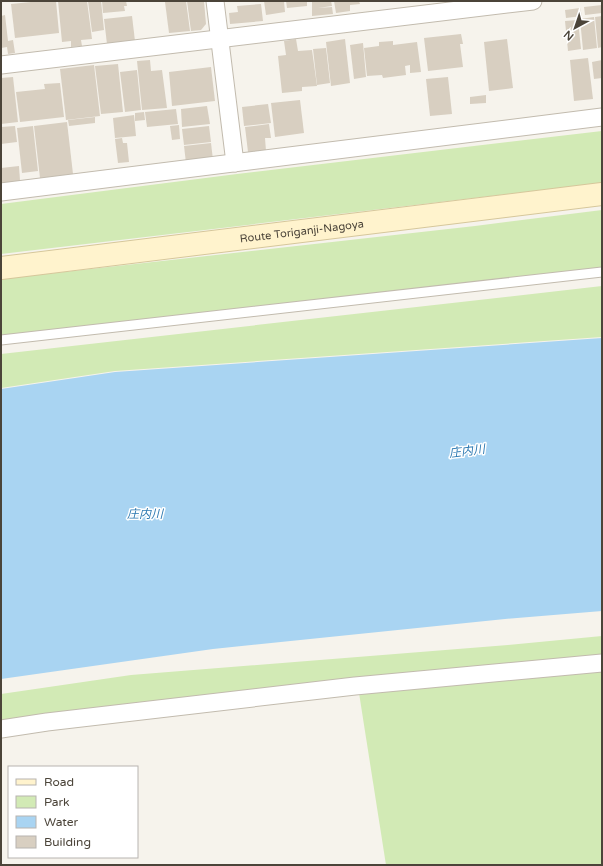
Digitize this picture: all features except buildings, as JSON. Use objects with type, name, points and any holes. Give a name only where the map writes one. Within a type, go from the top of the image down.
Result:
[{"type":"main road","name":"Route Toriganji-Nagoya","points":[[1,268],[602,194]]},
{"type":"street","points":[[215,1],[235,163]]},
{"type":"street","points":[[1,65],[219,38],[442,6],[533,1]]},
{"type":"street","points":[[1,192],[602,117]]},
{"type":"street","points":[[1,729],[55,721],[355,686],[602,663]]},
{"type":"lane","points":[[1,340],[602,272]]},
{"type":"green space","points":[[602,131],[602,183],[1,254],[1,204],[237,174]]},
{"type":"green space","points":[[602,210],[602,269],[1,337],[1,279],[475,226]]},
{"type":"green space","points":[[602,286],[602,337],[115,371],[1,388],[1,354]]},
{"type":"green space","points":[[602,636],[602,656],[1,724],[1,694],[131,675],[508,645]]},
{"type":"green space","points":[[602,668],[602,865],[386,865],[359,693]]},
{"type":"water","name":"庄内川","points":[[602,338],[602,611],[505,619],[213,649],[1,679],[1,389],[115,372]]}]
